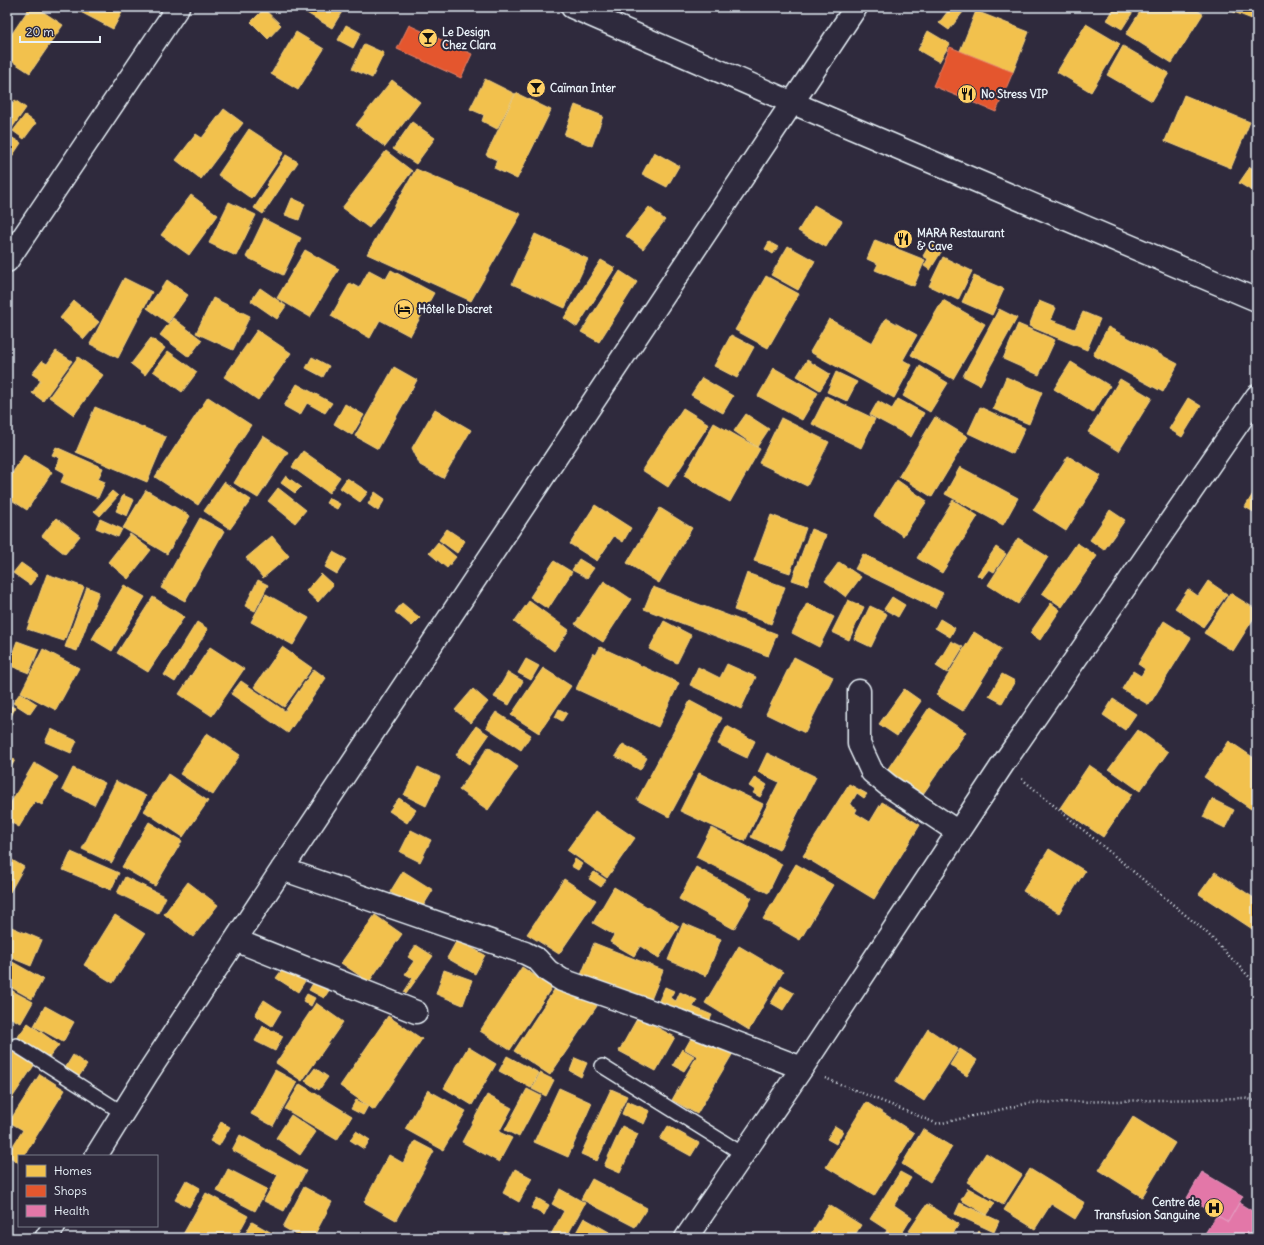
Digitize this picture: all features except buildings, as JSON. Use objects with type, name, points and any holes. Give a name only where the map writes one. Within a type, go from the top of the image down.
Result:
[{"type":"street","points":[[7,261],[178,7]]},
{"type":"street","points":[[572,7],[793,103],[1257,300]]},
{"type":"street","points":[[97,1155],[147,1074],[235,940],[856,7]]},
{"type":"street","points":[[686,1238],[802,1068],[1003,764],[1257,396]]},
{"type":"street","points":[[859,691],[859,744],[872,772],[889,786],[958,832]]},
{"type":"street","points":[[282,869],[525,953],[537,959],[548,971],[562,980],[679,1021],[802,1068]]},
{"type":"street","points":[[235,940],[416,1012]]},
{"type":"street","points":[[46,1238],[53,1227]]},
{"type":"lane","points":[[16,1045],[123,1113]]},
{"type":"lane","points":[[602,1066],[744,1154]]},
{"type":"path","points":[[1003,764],[1206,932],[1257,985]]},
{"type":"path","points":[[802,1068],[938,1124],[1029,1103],[1243,1098],[1257,1101]]},
{"type":"place","name":"Le Design Chez Clara","points":[[428,38]]},
{"type":"place","name":"Caïman Inter","points":[[536,88]]},
{"type":"place","name":"No Stress VIP","points":[[967,94]]},
{"type":"place","name":"MARA Restaurant & Cave","points":[[903,239]]},
{"type":"place","name":"Hôtel le Discret","points":[[404,309]]},
{"type":"place","name":"Centre de Transfusion Sanguine","points":[[1214,1208]]}]
